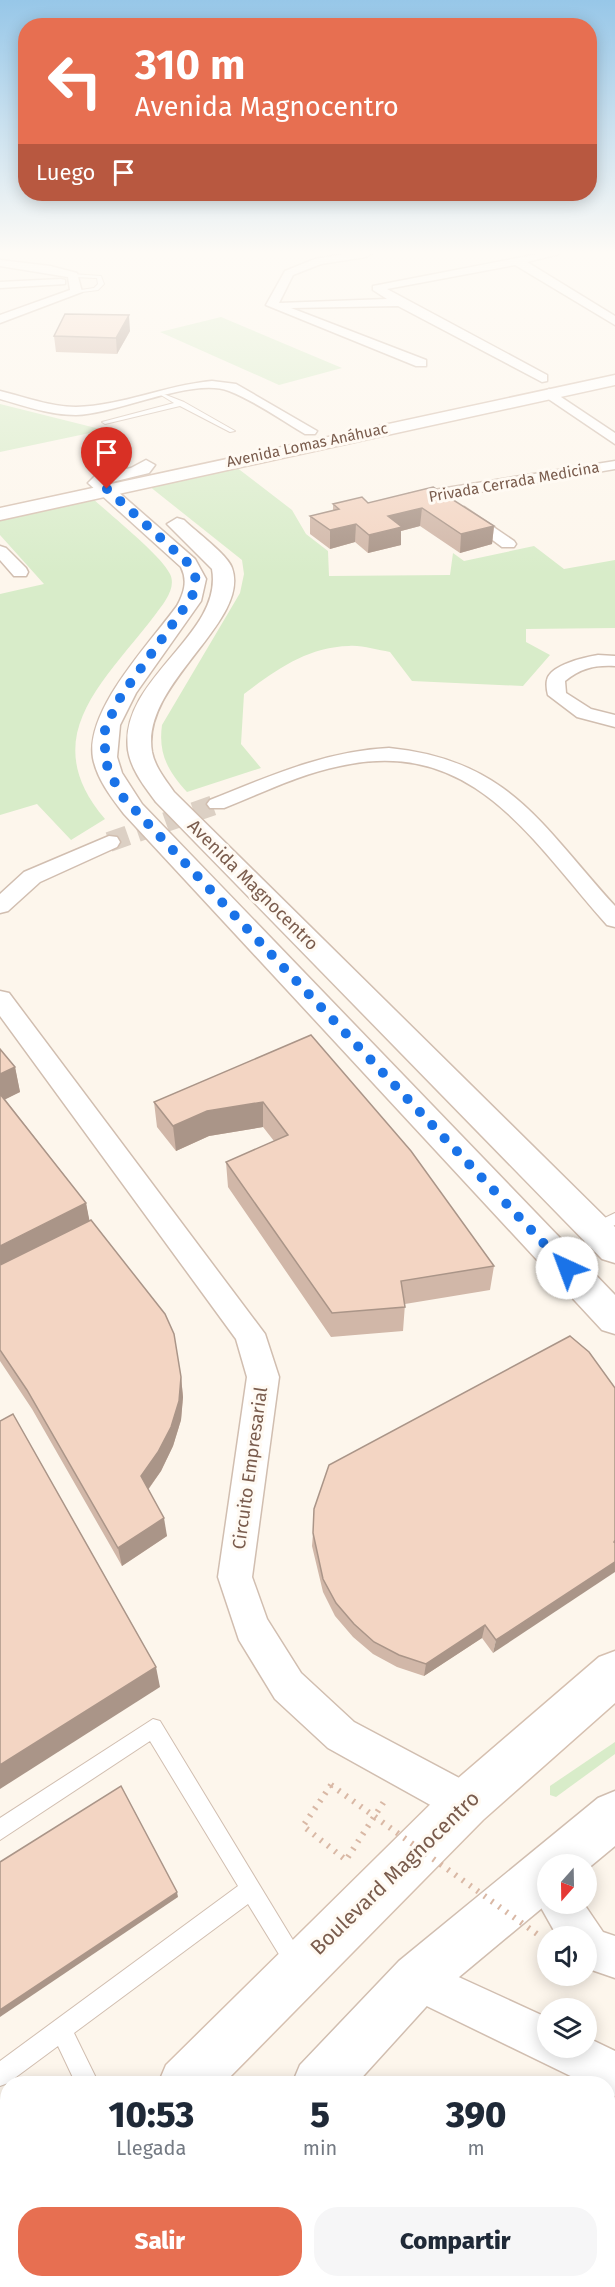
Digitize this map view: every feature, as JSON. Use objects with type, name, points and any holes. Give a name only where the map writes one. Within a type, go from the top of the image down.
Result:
[{"type":"street","points":[[415,361],[421,363]]},
{"type":"street","points":[[501,361],[545,386],[615,440]]},
{"type":"street","name":"Avenida Lomas Anáhuac","points":[[0,497],[128,479],[545,386],[615,363]]},
{"type":"street","name":"Avenida Lomas Anáhuac","points":[[0,514],[310,431],[545,386],[615,380]]},
{"type":"street","points":[[0,395],[77,411],[210,385],[231,387],[310,431]]},
{"type":"street","name":"Privada Cerrada Medicina","points":[[399,500],[442,495],[615,465]]},
{"type":"street","name":"Avenida Magnocentro","points":[[128,479],[214,557],[222,567],[225,578],[222,599],[216,610],[144,714],[138,742],[139,756],[149,777],[165,797],[605,1223],[615,1249]]},
{"type":"street","name":"Avenida Magnocentro","points":[[128,479],[188,563],[196,579],[196,588],[187,607],[121,696],[105,728],[105,761],[120,794],[615,1319]]},
{"type":"street","points":[[442,495],[508,544]]},
{"type":"street","points":[[0,551],[20,572]]},
{"type":"street","points":[[615,661],[598,660],[571,666],[556,679],[557,695],[574,711],[604,721],[615,721]]},
{"type":"street","points":[[217,804],[339,759],[374,755],[411,756],[445,762],[473,775],[525,815],[615,920]]},
{"type":"street","points":[[0,906],[32,877],[109,842]]},
{"type":"street","name":"Circuito Empresarial","points":[[0,999],[250,1334],[263,1377],[235,1577],[252,1628],[288,1686],[341,1735],[466,1803]]},
{"type":"street","name":"Boulevard Magnocentro","points":[[192,2076],[466,1803],[615,1673]]},
{"type":"street","points":[[580,1854],[615,1815]]},
{"type":"street","points":[[326,2076],[417,1979],[537,1897]]},
{"type":"street","points":[[597,1950],[615,1957]]},
{"type":"street","points":[[417,1979],[537,2036]]},
{"type":"street","points":[[582,2058],[615,2074]]},
{"type":"lane","points":[[163,394],[232,431]]},
{"type":"lane","points":[[105,422],[182,404]]},
{"type":"lane","points":[[0,1830],[153,1728],[299,1968]]},
{"type":"lane","points":[[0,2075],[251,1889]]},
{"type":"lane","points":[[61,2029],[84,2076]]},
{"type":"path","points":[[390,1792],[379,1808],[346,1860],[303,1826],[331,1785],[379,1808],[537,1884]]},
{"type":"green space","points":[[224,361],[325,361],[342,368],[279,385]]},
{"type":"green space","points":[[0,404],[104,430],[0,452]]},
{"type":"green space","points":[[236,467],[292,510],[306,534],[328,551],[329,576],[450,575],[453,553],[464,561],[534,546],[564,569],[615,560],[615,628],[526,629],[526,642],[550,655],[523,686],[412,681],[390,652],[364,647],[334,647],[306,655],[280,669],[244,694],[241,744],[261,768],[187,792],[166,762],[162,745],[162,725],[240,593],[244,574],[242,560],[149,486]]},
{"type":"green space","points":[[91,497],[156,556],[170,574],[172,585],[162,606],[98,687],[85,711],[77,736],[76,762],[85,789],[105,819],[71,840],[37,804],[0,815],[0,594],[44,584],[0,535],[0,519]]},
{"type":"green space","points":[[615,1742],[615,1754],[556,1797],[550,1795],[550,1786]]},
{"type":"building","points":[[433,487],[494,526],[461,534],[422,508],[388,516],[402,527],[369,535],[356,524],[330,530],[310,516],[339,509],[333,504],[362,497],[368,503]]},
{"type":"building","points":[[311,1035],[411,1151],[494,1266],[401,1281],[405,1307],[332,1313],[226,1162],[288,1135],[263,1102],[207,1111],[173,1126],[154,1102]]},
{"type":"building","points":[[0,1049],[15,1067],[0,1074]]},
{"type":"building","points":[[0,1094],[86,1203],[0,1246]]},
{"type":"building","points":[[91,1220],[165,1314],[174,1334],[181,1377],[179,1401],[171,1427],[158,1452],[141,1476],[164,1518],[118,1548],[27,1390],[0,1350],[0,1265]]},
{"type":"building","points":[[570,1336],[589,1352],[615,1388],[615,1562],[496,1640],[485,1625],[426,1664],[399,1655],[374,1642],[336,1603],[323,1579],[313,1533],[314,1509],[329,1465]]},
{"type":"building","points":[[13,1414],[156,1667],[0,1765],[0,1421]]},
{"type":"building","points":[[121,1786],[177,1892],[0,2010],[0,1862]]},
{"type":"tunnel","points":[[109,842],[217,804]]},
{"type":"route","points":[[107,489],[188,563],[195,571],[196,579],[196,588],[187,607],[121,696],[105,728],[103,744],[105,761],[120,794],[567,1268]]}]
